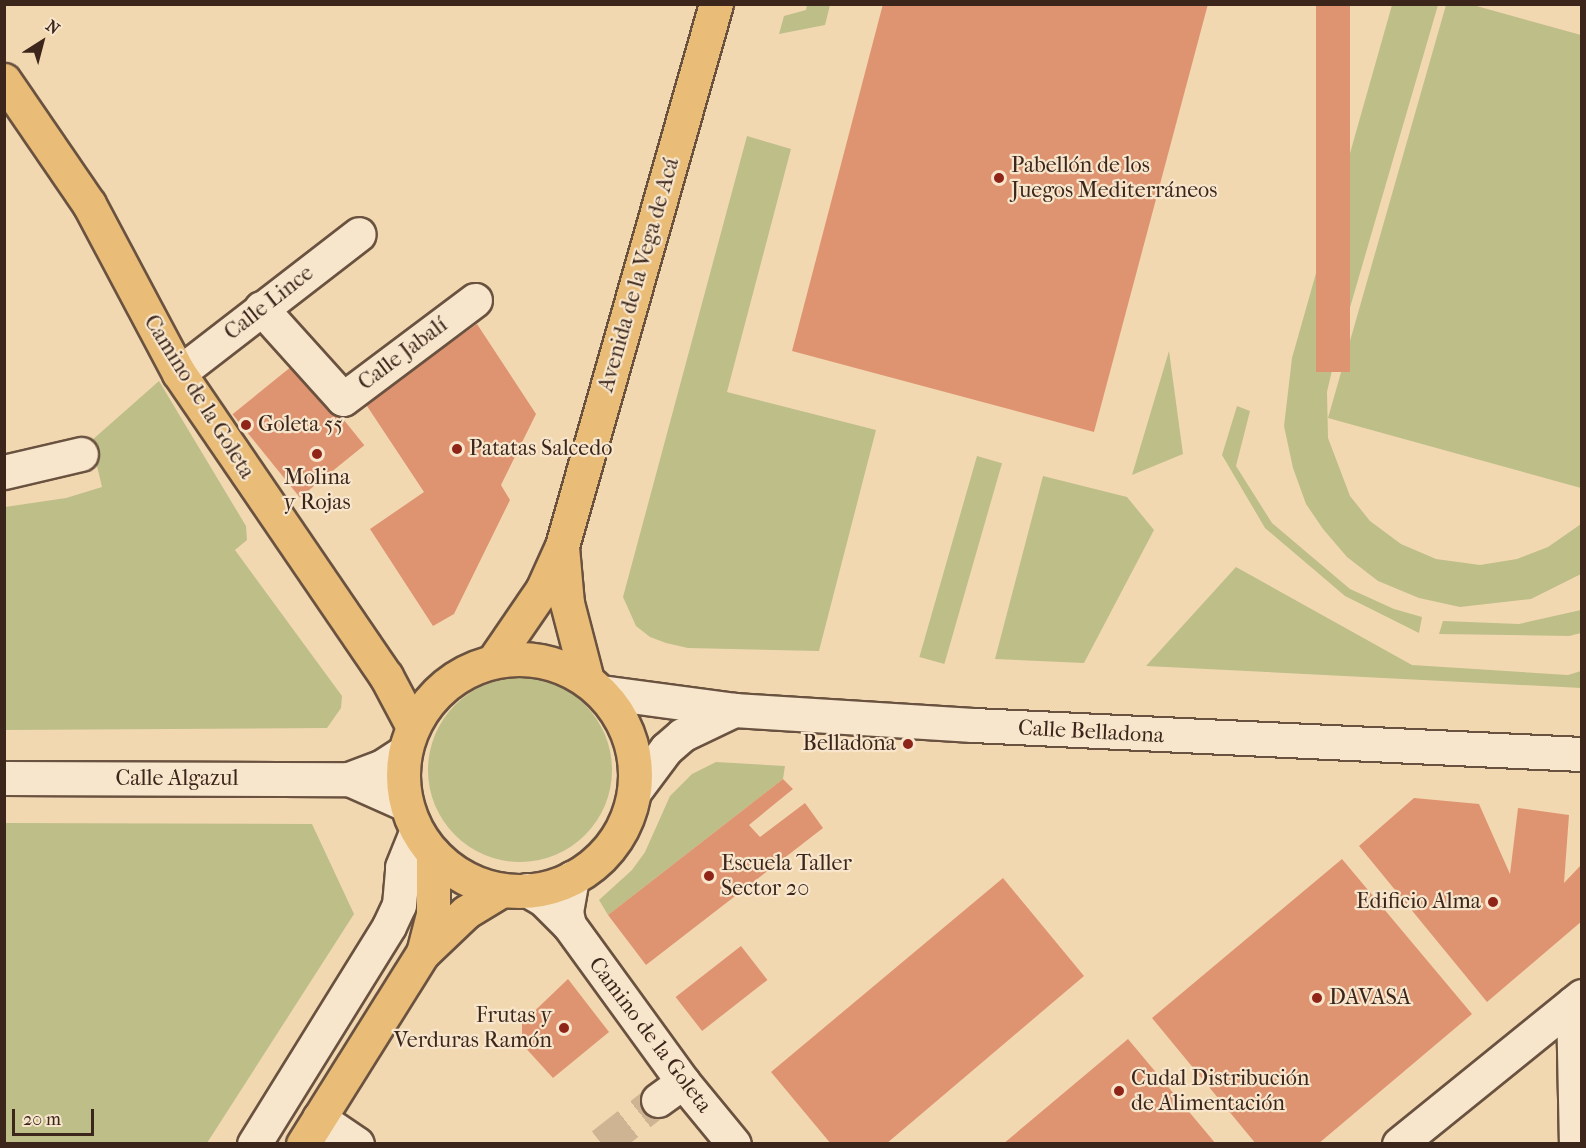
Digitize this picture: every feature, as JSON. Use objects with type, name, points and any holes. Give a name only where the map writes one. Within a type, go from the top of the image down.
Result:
[{"type":"main road","name":"Avenida de la Vega de Acá","points":[[494,660],[542,590],[562,546],[716,4]]},
{"type":"main road","name":"Camino de la Goleta","points":[[4,80],[89,204],[179,373],[387,676],[414,727]]},
{"type":"main road","name":"Avenida de la Vega de Acá","points":[[562,546],[567,603],[594,686]]},
{"type":"main road","points":[[311,1131],[423,952],[466,912],[514,890],[572,878],[609,849],[625,822],[634,792],[633,751],[623,722],[594,686],[553,662],[494,660],[464,672],[414,727],[403,803],[425,843],[462,875],[514,890]]},
{"type":"main road","points":[[423,952],[433,914],[425,843]]},
{"type":"street","name":"Calle Lince","points":[[179,373],[359,234]]},
{"type":"street","name":"Calle Jabalí","points":[[261,308],[343,399],[475,300]]},
{"type":"street","points":[[4,472],[81,454]]},
{"type":"street","points":[[594,686],[734,710]]},
{"type":"street","name":"Calle Belladona","points":[[634,792],[666,749],[682,735],[734,710],[1581,754]]},
{"type":"street","name":"Calle Algazul","points":[[4,778],[349,779],[381,768],[414,727]]},
{"type":"street","name":"Calle Algazul","points":[[349,779],[403,803]]},
{"type":"street","points":[[254,1143],[389,926],[399,905],[402,867],[425,843]]},
{"type":"street","points":[[569,925],[566,912],[572,878]]},
{"type":"street","name":"Camino de la Goleta","points":[[514,890],[544,900],[569,925],[670,1091],[734,1143]]},
{"type":"street","points":[[1399,1143],[1577,1000]]},
{"type":"street","points":[[1576,1143],[1577,1000]]},
{"type":"street","points":[[311,1131],[357,1143]]},
{"type":"green space","points":[[807,5],[830,5],[825,25],[779,34],[784,16],[806,10]]},
{"type":"green space","points":[[1392,5],[1438,5],[1333,366],[1327,392],[1328,438],[1350,496],[1370,521],[1401,544],[1436,559],[1480,565],[1517,559],[1548,547],[1581,524],[1581,574],[1531,599],[1460,607],[1419,598],[1378,581],[1347,557],[1323,529],[1306,504],[1293,468],[1284,426],[1292,358]]},
{"type":"green space","points":[[1446,5],[1473,5],[1581,35],[1581,488],[1328,418]]},
{"type":"green space","points":[[747,136],[791,149],[727,392],[876,430],[819,651],[688,648],[666,643],[650,637],[636,626],[623,597]]},
{"type":"green space","points":[[1169,351],[1183,454],[1132,475]]},
{"type":"green space","points":[[159,381],[246,526],[247,540],[235,550],[342,696],[341,708],[327,728],[5,730],[5,507],[66,498],[102,487],[91,441]]},
{"type":"green space","points":[[1237,406],[1250,411],[1236,466],[1272,523],[1350,589],[1394,609],[1422,617],[1419,633],[1345,596],[1265,528],[1222,455]]},
{"type":"green space","points":[[977,456],[1002,463],[944,664],[919,657]]},
{"type":"green space","points":[[1043,476],[1127,497],[1154,530],[1084,663],[995,659]]},
{"type":"green space","points":[[1236,567],[1412,665],[1568,675],[1581,671],[1581,688],[1146,666]]},
{"type":"green space","points":[[1581,610],[1581,633],[1569,636],[1439,634],[1443,621],[1519,624]]},
{"type":"green space","points":[[520,678],[555,685],[571,693],[585,705],[597,719],[605,735],[612,770],[605,805],[597,821],[585,835],[571,847],[555,855],[520,862],[485,855],[469,847],[455,835],[443,821],[435,805],[428,770],[435,735],[443,719],[455,705],[469,693],[485,685]]},
{"type":"green space","points":[[716,762],[785,766],[783,779],[608,915],[599,900],[632,870],[645,852],[670,796],[692,774]]},
{"type":"green space","points":[[5,823],[312,824],[354,914],[207,1143],[5,1143]]},
{"type":"building","name":"Pabellón de los Juegos Mediterráneos","points":[[883,4],[1208,4],[1094,432],[792,351]]},
{"type":"building","points":[[1316,4],[1350,4],[1350,372],[1316,372]]},
{"type":"building","name":"Patatas Salcedo","points":[[477,324],[536,414],[501,485],[510,500],[454,614],[433,626],[370,529],[424,492],[365,403]]},
{"type":"building","points":[[297,362],[364,445],[300,497],[232,414]]},
{"type":"building","name":"Escuela Taller Sector 20","points":[[783,779],[793,789],[749,825],[760,837],[805,803],[823,828],[646,965],[608,915]]},
{"type":"building","name":"Edificio Alma","points":[[1414,798],[1479,804],[1510,874],[1518,808],[1569,815],[1564,883],[1582,864],[1582,921],[1487,1002],[1359,846]]},
{"type":"building","name":"DAVASA","points":[[1342,859],[1472,1014],[1318,1144],[1256,1144],[1152,1018]]},
{"type":"building","points":[[1003,878],[1084,976],[886,1144],[831,1144],[771,1072]]},
{"type":"building","points":[[741,946],[767,980],[702,1031],[676,997]]},
{"type":"building","name":"Frutas y Verduras Ramón","points":[[568,979],[609,1032],[553,1078],[522,1044],[522,1023]]},
{"type":"building","name":"Cudal Distribución de Alimentación","points":[[1128,1039],[1216,1144],[1003,1144]]},
{"type":"tunnel","points":[[602,1144],[658,1100]]},
{"type":"place","name":"Pabellón de los Juegos Mediterráneos","points":[[999,178]]},
{"type":"place","name":"Goleta 55","points":[[246,425]]},
{"type":"place","name":"Patatas Salcedo","points":[[457,449]]},
{"type":"place","name":"Molina y Rojas","points":[[317,454]]},
{"type":"place","name":"Belladona","points":[[908,744]]},
{"type":"place","name":"Escuela Taller Sector 20","points":[[709,876]]},
{"type":"place","name":"Edificio Alma","points":[[1493,902]]},
{"type":"place","name":"DAVASA","points":[[1317,998]]},
{"type":"place","name":"Frutas y Verduras Ramón","points":[[564,1028]]},
{"type":"place","name":"Cudal Distribución de Alimentación","points":[[1119,1091]]}]
